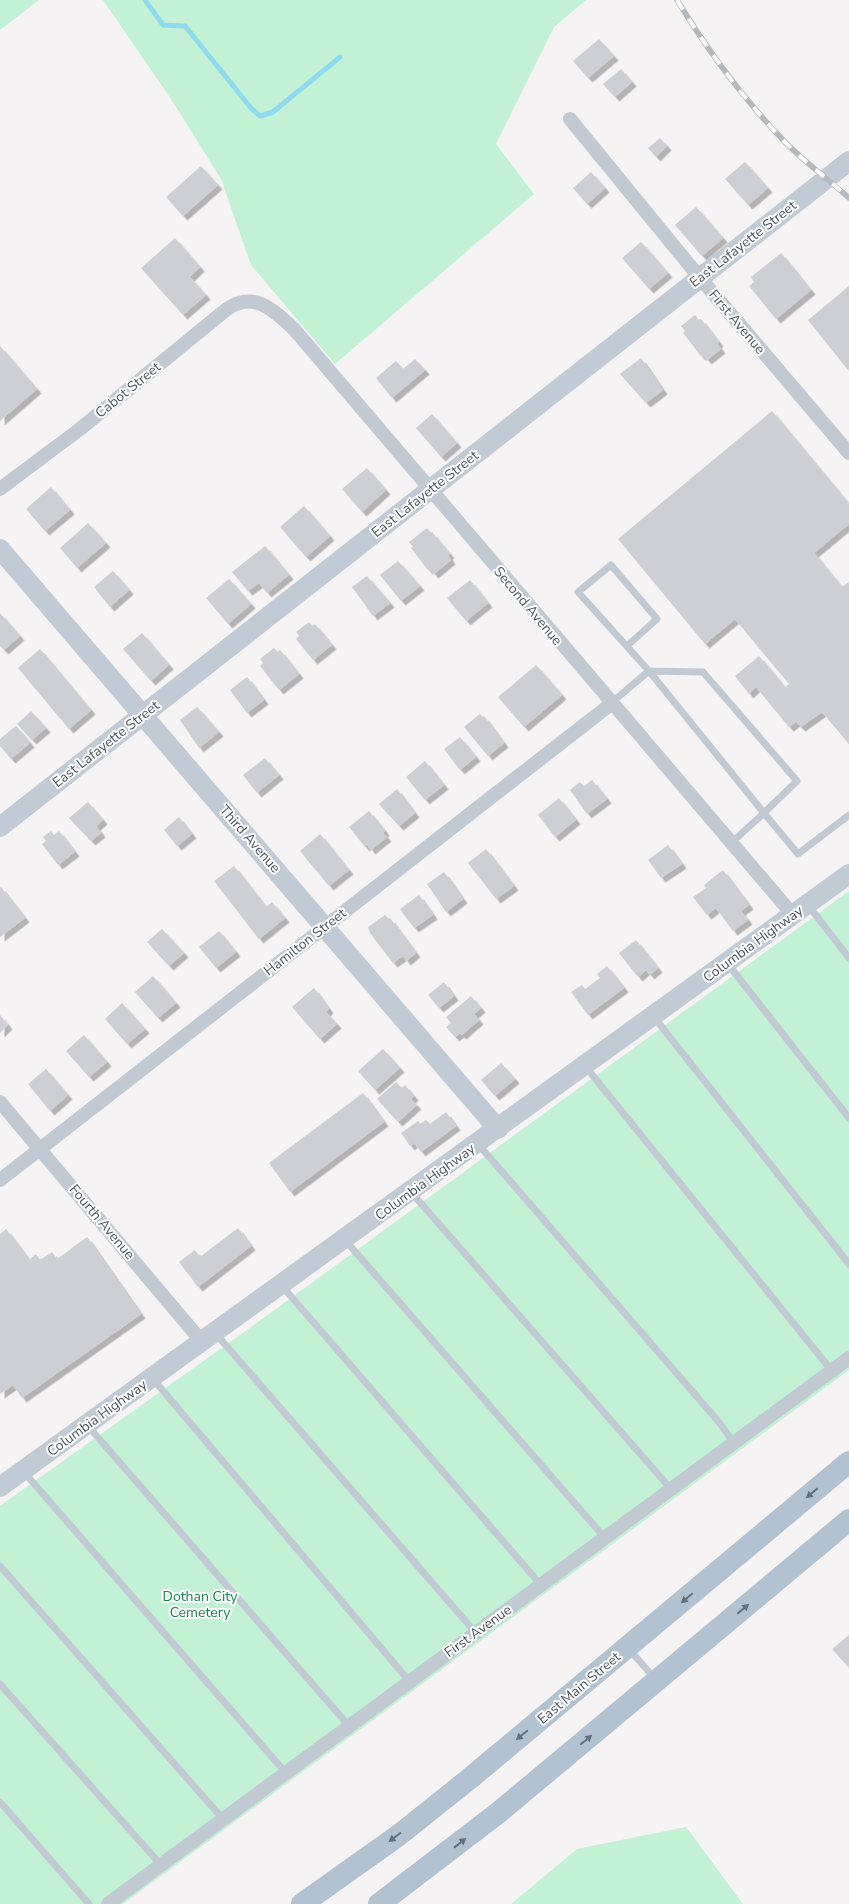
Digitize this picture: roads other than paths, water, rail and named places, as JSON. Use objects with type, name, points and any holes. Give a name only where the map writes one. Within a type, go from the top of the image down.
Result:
[{"type":"main road","name":"East Main Street","points":[[302,1904],[445,1798],[628,1648],[849,1462]]},
{"type":"main road","points":[[379,1904],[498,1813],[849,1520]]},
{"type":"street","name":"First Avenue","points":[[570,119],[700,278],[849,453]]},
{"type":"street","name":"East Lafayette Street","points":[[0,827],[700,278],[844,168]]},
{"type":"street","name":"Cabot Street","points":[[0,489],[80,429],[222,312],[240,302],[259,302]]},
{"type":"street","name":"Second Avenue","points":[[259,302],[281,316],[294,330],[731,843],[800,910]]},
{"type":"street","name":"Third Avenue","points":[[0,549],[498,1129]]},
{"type":"street","name":"Hamilton Street","points":[[0,1180],[611,704]]},
{"type":"street","name":"Columbia Highway","points":[[0,1487],[282,1286],[849,874]]},
{"type":"street","name":"Fourth Avenue","points":[[0,1102],[209,1338]]},
{"type":"street","name":"First Avenue","points":[[108,1904],[849,1358]]},
{"type":"lane","points":[[627,646],[657,618],[611,565],[578,592],[649,671],[798,854],[849,815]]},
{"type":"lane","points":[[611,704],[649,671],[703,672],[797,781],[731,843]]},
{"type":"lane","points":[[800,910],[849,958]]},
{"type":"lane","points":[[727,962],[849,1118]]},
{"type":"lane","points":[[653,1016],[849,1264]]},
{"type":"lane","points":[[584,1066],[832,1371]]},
{"type":"lane","points":[[478,1144],[712,1414],[734,1443]]},
{"type":"lane","points":[[411,1192],[671,1489]]},
{"type":"lane","points":[[345,1240],[605,1538]]},
{"type":"lane","points":[[282,1286],[541,1584]]},
{"type":"lane","points":[[209,1338],[476,1632]]},
{"type":"lane","points":[[152,1378],[410,1682]]},
{"type":"lane","points":[[87,1425],[349,1726]]},
{"type":"lane","points":[[23,1471],[286,1773]]},
{"type":"lane","points":[[0,1566],[222,1820]]},
{"type":"lane","points":[[628,1648],[657,1681]]},
{"type":"lane","points":[[0,1684],[160,1865]]},
{"type":"lane","points":[[0,1802],[89,1904]]},
{"type":"waterway","points":[[145,0],[163,25],[185,26],[251,108],[260,116],[273,112],[340,57]]},
{"type":"railway","points":[[677,0],[713,55],[768,124],[791,148],[849,198]]},
{"type":"park label","name":"Dothan City Cemetery","points":[[200,1604]]}]
